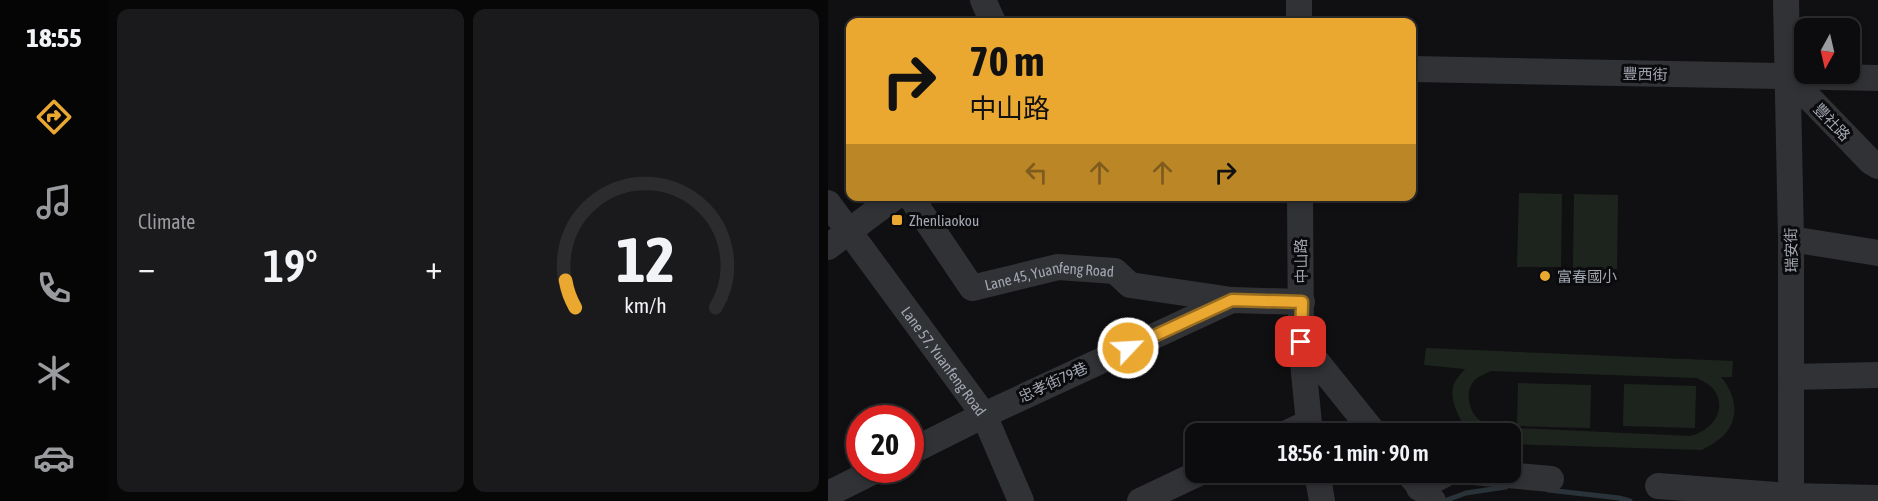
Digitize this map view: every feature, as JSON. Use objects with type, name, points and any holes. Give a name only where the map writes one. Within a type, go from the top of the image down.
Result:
[{"type":"street","points":[[983,0],[991,18]]},
{"type":"street","points":[[1299,0],[1299,18]]},
{"type":"street","name":"瑞安街","points":[[1786,0],[1791,239],[1791,499]]},
{"type":"street","name":"豐西街","points":[[1416,69],[1878,78]]},
{"type":"street","name":"豐社路","points":[[1789,77],[1871,162],[1878,166]]},
{"type":"street","points":[[828,248],[889,201]]},
{"type":"street","name":"Lane 45, Yuanfeng Road","points":[[913,201],[972,288],[1058,267],[1115,271],[1130,285],[1232,300]]},
{"type":"street","name":"中山路","points":[[1300,201],[1301,342],[1309,423]]},
{"type":"street","name":"Lane 57, Yuanfeng Road","points":[[828,203],[984,415],[1021,501]]},
{"type":"street","points":[[1791,239],[1878,253]]},
{"type":"street","name":"忠孝街79巷","points":[[924,445],[1232,300],[1302,302]]},
{"type":"street","points":[[1301,342],[1366,423]]},
{"type":"street","points":[[1792,377],[1878,375]]},
{"type":"street","points":[[1521,476],[1551,479]]},
{"type":"street","points":[[1140,501],[1185,480]]},
{"type":"street","points":[[828,494],[850,483]]},
{"type":"street","points":[[1319,483],[1322,501]]},
{"type":"street","points":[[1658,486],[1791,499],[1878,498]]},
{"type":"shaded area","points":[[1519,193],[1562,194],[1561,267],[1517,267]]},
{"type":"shaded area","points":[[1574,194],[1618,195],[1617,269],[1573,268]]},
{"type":"shaded area","points":[[1426,348],[1733,361],[1732,377],[1721,377],[1733,399],[1734,415],[1732,423],[1722,437],[1702,450],[1521,444],[1521,428],[1690,436],[1703,431],[1714,421],[1719,401],[1714,390],[1697,378],[1491,371],[1473,382],[1469,392],[1471,408],[1477,418],[1486,423],[1463,423],[1456,410],[1453,390],[1457,378],[1465,369],[1424,365]]},
{"type":"shaded area","points":[[1518,383],[1591,385],[1590,428],[1521,426],[1521,423],[1517,423]]},
{"type":"shaded area","points":[[1624,384],[1696,386],[1695,428],[1623,426]]},
{"type":"waterway","points":[[1444,501],[1466,493],[1506,487]]},
{"type":"waterway","points":[[1548,490],[1630,501]]},
{"type":"place","name":"Zhenliaokou","points":[[897,220]]},
{"type":"place","name":"富春國小","points":[[1545,276]]},
{"type":"route","points":[[1128,348],[1232,300],[1302,302],[1301,342]]}]
